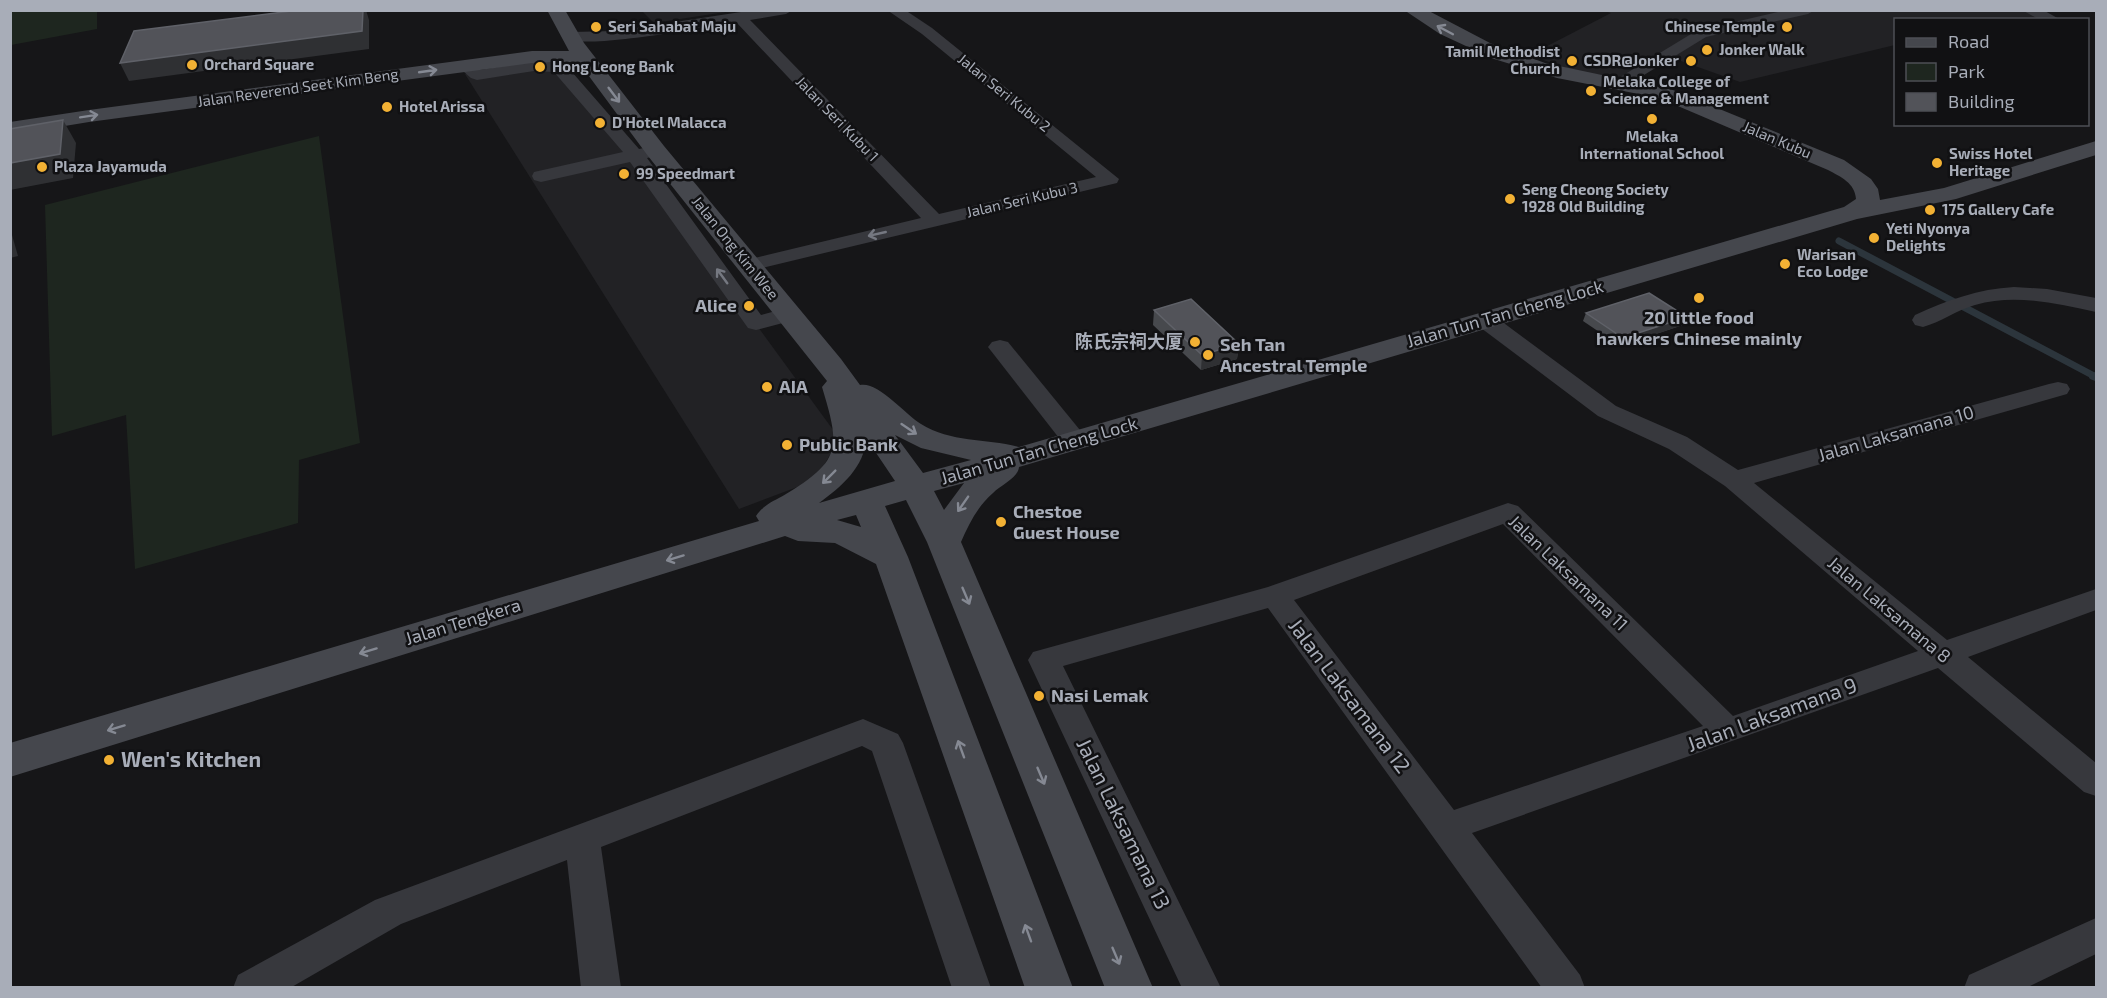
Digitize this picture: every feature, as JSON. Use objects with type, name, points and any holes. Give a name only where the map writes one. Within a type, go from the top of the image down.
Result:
[{"type":"main road","name":"Jalan Ong Kim Wee","points":[[556,10],[645,153],[749,264],[790,314],[831,365],[915,486],[944,542],[1129,987]]},
{"type":"main road","name":"Jalan Kubu","points":[[1413,10],[1462,39],[1542,67],[1620,82],[1676,98],[1836,165],[1859,179],[1869,194],[1868,202],[1853,212]]},
{"type":"main road","name":"Jalan Reverend Seet Kim Beng","points":[[10,129],[89,116],[471,70],[543,57],[567,56],[579,48]]},
{"type":"main road","name":"Jalan Tun Tan Cheng Lock","points":[[915,486],[1025,456],[1853,212],[1940,195],[2097,148]]},
{"type":"main road","points":[[1836,165],[1897,188],[1940,195]]},
{"type":"main road","points":[[831,365],[910,431],[920,436],[958,448],[1025,456]]},
{"type":"main road","points":[[730,541],[804,498],[829,479],[844,460],[850,446],[849,430],[831,365]]},
{"type":"main road","points":[[944,542],[959,509],[968,497],[982,483],[1025,456]]},
{"type":"main road","name":"Jalan Tengkera","points":[[10,760],[915,486]]},
{"type":"main road","points":[[866,500],[891,557],[1048,987]]},
{"type":"main road","points":[[730,541],[814,528],[828,529],[865,541],[891,557]]},
{"type":"street","points":[[579,48],[616,36],[786,10]]},
{"type":"street","name":"Jalan Seri Kubu 2","points":[[894,10],[927,31],[1110,179]]},
{"type":"street","points":[[1701,34],[1808,10]]},
{"type":"street","points":[[2029,10],[2049,18]]},
{"type":"street","points":[[1620,82],[1701,34],[1724,11]]},
{"type":"street","name":"Jalan Seri Kubu 1","points":[[740,18],[934,220]]},
{"type":"street","points":[[471,70],[534,66],[559,67],[645,153],[756,323],[790,314]]},
{"type":"street","points":[[541,176],[645,153]]},
{"type":"street","name":"Jalan Seri Kubu 3","points":[[749,264],[1110,179]]},
{"type":"street","points":[[1923,320],[1965,301],[2008,292],[2037,293],[2097,305]]},
{"type":"street","name":"Jalan Laksamana 8","points":[[1485,320],[1607,411],[1678,443],[1734,480],[2097,782]]},
{"type":"street","points":[[1000,347],[1075,441]]},
{"type":"street","name":"Jalan Laksamana 10","points":[[1734,480],[2058,389]]},
{"type":"street","name":"Jalan Laksamana 11","points":[[1275,596],[1508,512],[1728,731]]},
{"type":"street","name":"Jalan Laksamana 13","points":[[1202,987],[1044,660],[1275,596]]},
{"type":"street","name":"Jalan Laksamana 12","points":[[1275,596],[1566,987]]},
{"type":"street","name":"Jalan Laksamana 9","points":[[1447,828],[1728,731],[2097,599]]},
{"type":"street","points":[[252,987],[388,912],[863,732],[886,743],[972,987]]},
{"type":"street","points":[[582,838],[602,987]]},
{"type":"street","points":[[1983,987],[2097,936]]},
{"type":"shaded area","name":"Jonker Walk","points":[[2025,10],[2048,18],[1894,18],[1894,45],[1740,82],[1667,56],[1634,78],[1579,73],[1530,55],[1611,13],[1604,11]]},
{"type":"shaded area","points":[[642,11],[732,11],[654,23]]},
{"type":"shaded area","points":[[540,60],[565,63],[839,438],[816,480],[739,509],[465,74]]},
{"type":"green space","points":[[11,10],[97,11],[97,29],[11,45]]},
{"type":"green space","points":[[319,136],[360,443],[299,460],[298,523],[135,569],[126,415],[52,436],[45,205]]},
{"type":"building","points":[[299,10],[363,10],[362,31],[120,63],[134,31]]},
{"type":"building","points":[[63,120],[60,154],[10,163],[10,129]]},
{"type":"building","points":[[1649,293],[1687,317],[1623,338],[1586,313]]},
{"type":"building","points":[[1191,299],[1239,344],[1202,355],[1154,310]]},
{"type":"waterway","points":[[1839,241],[2096,377],[2093,376]]},
{"type":"place","name":"Seri Sahabat Maju","points":[[596,27]]},
{"type":"place","name":"Chinese Temple","points":[[1787,27]]},
{"type":"place","name":"Jonker Walk","points":[[1707,50]]},
{"type":"place","name":"Tamil Methodist Church","points":[[1572,61]]},
{"type":"place","name":"CSDR@Jonker","points":[[1691,61]]},
{"type":"place","name":"Orchard Square","points":[[192,65]]},
{"type":"place","name":"Hong Leong Bank","points":[[540,67]]},
{"type":"place","name":"Melaka College of Science & Management","points":[[1591,91]]},
{"type":"place","name":"Hotel Arissa","points":[[387,107]]},
{"type":"place","name":"Melaka International School","points":[[1652,119]]},
{"type":"place","name":"D'Hotel Malacca","points":[[600,123]]},
{"type":"place","name":"Swiss Hotel Heritage","points":[[1937,163]]},
{"type":"place","name":"Plaza Jayamuda","points":[[42,167]]},
{"type":"place","name":"99 Speedmart","points":[[624,174]]},
{"type":"place","name":"Seng Cheong Society 1928 Old Building","points":[[1510,199]]},
{"type":"place","name":"175 Gallery Cafe","points":[[1930,210]]},
{"type":"place","name":"Yeti Nyonya Delights","points":[[1874,238]]},
{"type":"place","name":"Warisan Eco Lodge","points":[[1785,264]]},
{"type":"place","name":"20 little food hawkers Chinese mainly","points":[[1699,298]]},
{"type":"place","name":"Alice","points":[[749,306]]},
{"type":"place","name":"陈氏宗祠大厦","points":[[1195,342]]},
{"type":"place","name":"Seh Tan Ancestral Temple","points":[[1208,355]]},
{"type":"place","name":"AIA","points":[[767,387]]},
{"type":"place","name":"Public Bank","points":[[787,445]]},
{"type":"place","name":"Chestoe Guest House","points":[[1001,522]]},
{"type":"place","name":"Nasi Lemak","points":[[1039,696]]},
{"type":"place","name":"Wen's Kitchen","points":[[109,760]]}]
